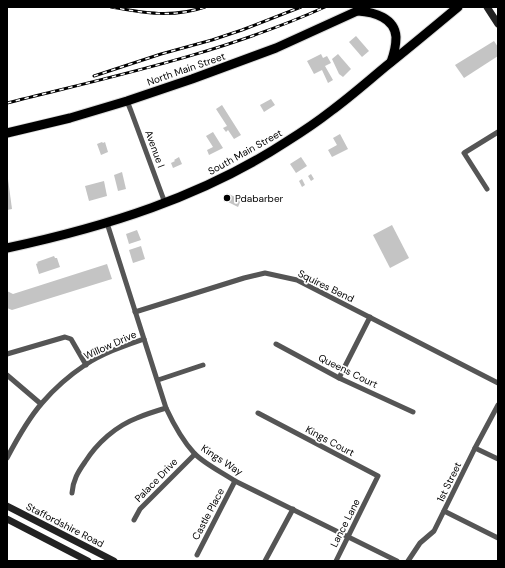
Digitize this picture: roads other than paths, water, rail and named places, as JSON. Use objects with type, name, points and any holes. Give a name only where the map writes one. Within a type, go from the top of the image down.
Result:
[{"type":"highway","name":"South Main Street","points":[[7,248],[64,235],[136,214],[225,177],[286,143],[332,111],[458,7]]},
{"type":"highway","points":[[362,9],[379,15],[387,20],[394,28],[396,36],[395,48],[391,62]]},
{"type":"highway","name":"North Main Street","points":[[7,133],[70,118],[192,79],[276,48],[362,9]]},
{"type":"main road","points":[[487,7],[498,24]]},
{"type":"main road","name":"Staffordshire Road","points":[[7,506],[114,561]]},
{"type":"main road","points":[[7,519],[88,561]]},
{"type":"street","name":"Avenue I","points":[[127,101],[165,203]]},
{"type":"street","points":[[487,189],[464,153],[498,132]]},
{"type":"street","name":"Kings Way","points":[[108,223],[166,408],[173,423],[194,454],[212,467],[236,481],[397,561]]},
{"type":"street","name":"Squires Bend","points":[[135,312],[244,278],[265,273],[297,280],[498,383]]},
{"type":"street","points":[[339,378],[370,317]]},
{"type":"street","points":[[7,354],[65,337],[71,339],[86,365]]},
{"type":"street","name":"Willow Drive","points":[[7,458],[25,427],[41,404],[70,377],[86,365],[107,354],[144,339]]},
{"type":"street","name":"Queens Court","points":[[276,344],[339,378],[413,412]]},
{"type":"street","points":[[158,380],[203,365]]},
{"type":"street","points":[[7,375],[41,404]]},
{"type":"street","name":"1st Street","points":[[408,561],[420,543],[434,531],[498,405]]},
{"type":"street","points":[[72,493],[76,475],[91,452],[102,440],[115,430],[131,421],[166,408]]},
{"type":"street","name":"Kings Court","points":[[258,414],[378,476],[371,493]]},
{"type":"street","points":[[475,448],[498,459]]},
{"type":"street","name":"Palace Drive","points":[[134,520],[140,508],[194,454]]},
{"type":"street","name":"Castle Place","points":[[197,555],[236,481]]},
{"type":"street","name":"Lance Lane","points":[[336,561],[371,493]]},
{"type":"street","points":[[265,561],[292,509]]},
{"type":"street","points":[[444,511],[498,538]]},
{"type":"railway","points":[[111,7],[147,13],[181,12],[205,7]]},
{"type":"railway","points":[[94,76],[161,54],[212,40],[301,7]]},
{"type":"railway","points":[[7,103],[128,73],[208,50],[247,38],[325,7]]},
{"type":"place","name":"Pdabarber","points":[[227,198]]}]
